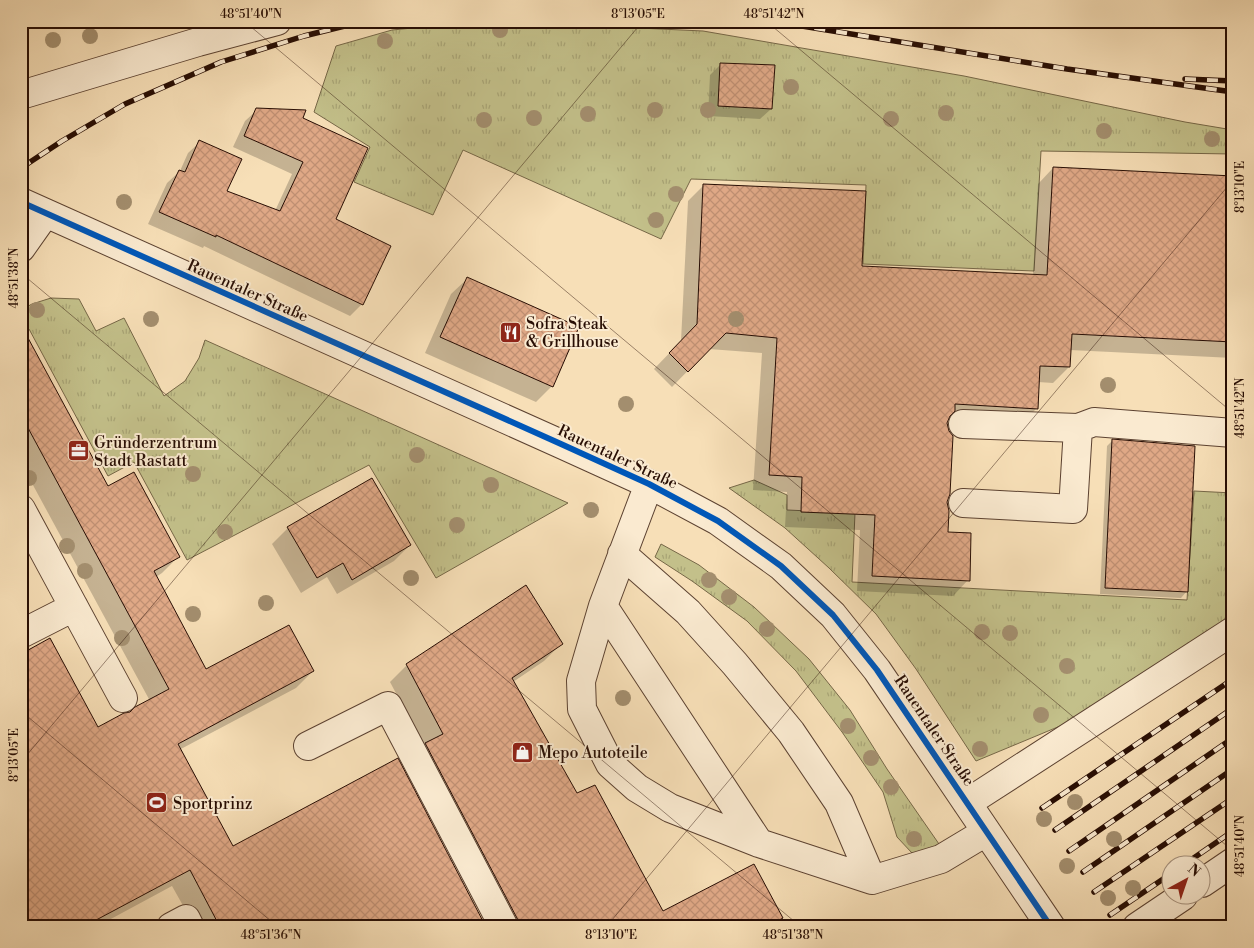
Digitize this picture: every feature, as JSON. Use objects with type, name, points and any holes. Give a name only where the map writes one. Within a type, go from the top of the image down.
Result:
[{"type":"street","points":[[21,95],[198,42],[277,21]]},
{"type":"street","points":[[21,248],[33,208]]},
{"type":"street","name":"Rauentaler Straße","points":[[33,208],[649,484],[718,521],[781,566],[833,615],[877,670],[1051,927]]},
{"type":"street","points":[[963,424],[1078,428],[1094,422],[1233,433]]},
{"type":"street","points":[[963,503],[1073,509],[1078,428]]},
{"type":"street","points":[[649,484],[603,606],[581,681],[582,710],[610,764],[637,788],[670,808],[759,843],[872,880],[941,859],[986,832]]},
{"type":"street","points":[[21,508],[123,698]]},
{"type":"street","points":[[622,554],[688,612],[736,664],[791,732],[839,803],[872,880]]},
{"type":"street","points":[[603,606],[759,843]]},
{"type":"street","points":[[21,634],[74,607]]},
{"type":"street","points":[[967,803],[1233,631]]},
{"type":"street","points":[[308,746],[388,706],[504,927]]},
{"type":"street","points":[[1212,876],[1233,862]]},
{"type":"street","points":[[1137,927],[1168,906]]},
{"type":"street","points":[[171,927],[186,919],[190,927]]},
{"type":"green space","points":[[531,23],[703,31],[964,76],[1185,122],[1233,130],[1233,154],[1041,151],[1034,271],[863,264],[866,185],[691,179],[661,239],[463,150],[433,215],[354,182],[370,147],[314,112],[336,46],[392,30],[454,24]]},
{"type":"green space","points":[[51,298],[79,299],[96,331],[124,318],[164,396],[185,381],[199,358],[205,340],[568,503],[436,578],[369,465],[187,560],[134,462],[108,476],[29,329],[21,333],[21,310]]},
{"type":"green space","points":[[754,480],[787,495],[787,510],[855,513],[852,582],[1187,600],[1194,491],[1233,493],[1233,616],[1077,719],[976,761],[916,669],[876,614],[785,528],[729,488]]},
{"type":"green space","points":[[661,544],[699,565],[754,607],[809,659],[850,710],[887,769],[939,844],[932,851],[912,853],[897,837],[883,792],[842,732],[796,671],[747,621],[655,557]]},
{"type":"building","points":[[720,63],[775,65],[772,109],[718,106]]},
{"type":"building","points":[[256,108],[306,110],[303,118],[368,148],[336,219],[391,246],[363,305],[216,235],[216,237],[159,212],[179,170],[185,172],[199,140],[242,159],[227,191],[280,211],[303,162],[244,136]]},
{"type":"building","points":[[1053,167],[1233,176],[1233,342],[1072,334],[1070,367],[1040,366],[1038,409],[955,404],[955,411],[947,423],[949,431],[953,436],[950,494],[947,502],[949,511],[948,532],[971,533],[970,581],[872,576],[875,515],[801,512],[802,477],[769,475],[777,338],[726,333],[688,372],[669,353],[697,324],[703,184],[866,191],[862,266],[1047,275]]},
{"type":"building","name":"Sofra Steak & Grillhouse","points":[[467,277],[579,327],[553,387],[440,337]]},
{"type":"building","points":[[21,325],[108,486],[134,472],[180,557],[154,571],[206,669],[289,625],[314,671],[178,744],[233,846],[398,758],[486,927],[220,927],[190,870],[83,927],[21,927],[21,654],[50,638],[98,727],[124,713],[130,712],[135,707],[169,689],[21,415]]},
{"type":"building","points":[[1112,439],[1195,446],[1188,592],[1105,588]]},
{"type":"building","points":[[372,478],[411,545],[352,580],[343,563],[317,578],[287,527]]},
{"type":"building","points":[[526,585],[563,644],[512,678],[577,793],[595,785],[663,911],[754,864],[783,918],[767,927],[519,927],[518,920],[425,743],[443,734],[406,664]]},
{"type":"railway","points":[[21,168],[62,141],[125,104],[221,62],[304,36],[365,21]]},
{"type":"railway","points":[[771,21],[1067,69],[1233,92]]},
{"type":"railway","points":[[1185,79],[1233,81]]},
{"type":"railway","points":[[1042,808],[1233,679]]},
{"type":"railway","points":[[1055,830],[1233,708]]},
{"type":"railway","points":[[1069,851],[1233,738]]},
{"type":"railway","points":[[1083,872],[1233,769]]},
{"type":"railway","points":[[1094,892],[1233,798]]},
{"type":"railway","points":[[1197,856],[1233,831]]},
{"type":"railway","points":[[1110,915],[1162,880]]},
{"type":"cycle path","points":[[21,202],[649,484],[718,521],[781,566],[833,615],[877,670],[1051,927]]},
{"type":"place","name":"Sofra Steak & Grillhouse","points":[[510,332]]},
{"type":"place","name":"Gründerzentrum Stadt Rastatt","points":[[78,451]]},
{"type":"place","name":"Mepo Autoteile","points":[[522,752]]},
{"type":"place","name":"Sportprinz","points":[[157,803]]}]
